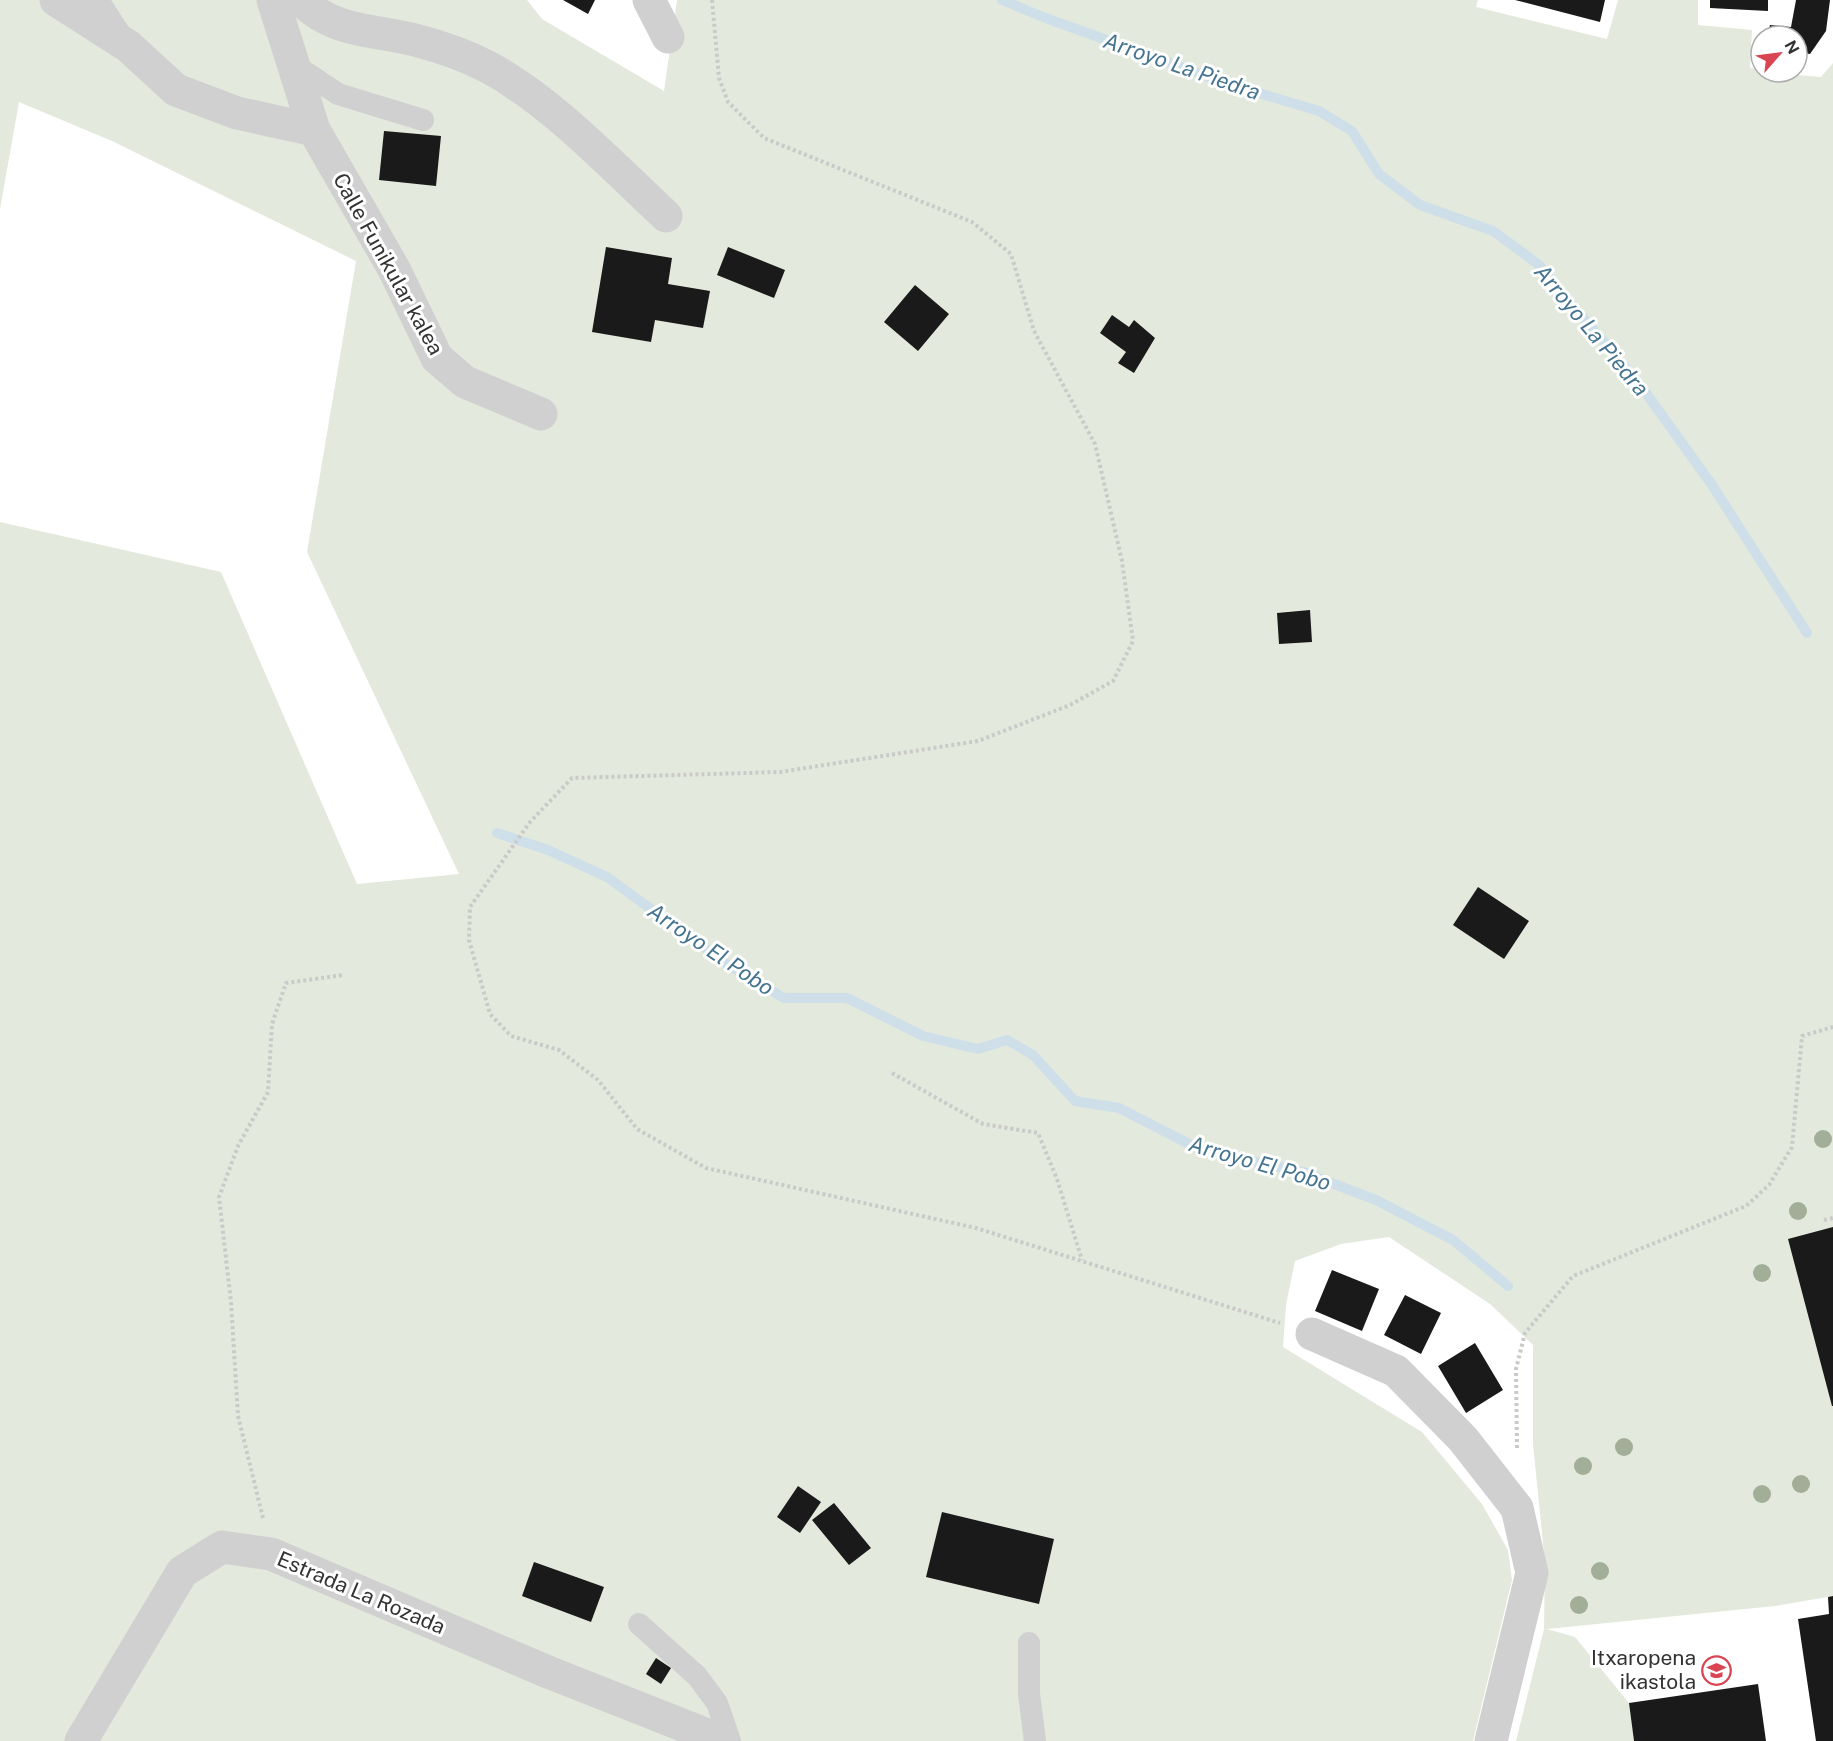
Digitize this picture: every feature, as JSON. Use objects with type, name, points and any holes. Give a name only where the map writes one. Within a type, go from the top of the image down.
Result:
[{"type":"street","points":[[56,0],[128,46],[176,90],[237,113],[314,129]]},
{"type":"street","name":"Calle Funikular kalea","points":[[273,0],[314,129],[394,269],[437,358],[465,382],[541,414]]},
{"type":"street","points":[[302,0],[312,12],[353,29],[415,40],[487,67],[557,115],[666,216]]},
{"type":"street","points":[[649,0],[668,37]]},
{"type":"street","points":[[1312,1334],[1396,1371],[1463,1439],[1517,1508],[1532,1573],[1491,1741]]},
{"type":"street","name":"Estrada La Rozada","points":[[81,1741],[182,1572],[222,1547],[271,1554],[548,1672],[723,1741]]},
{"type":"lane","points":[[98,0],[128,46]]},
{"type":"lane","points":[[293,64],[338,94],[423,120]]},
{"type":"lane","points":[[639,1624],[697,1676],[717,1703],[730,1741]]},
{"type":"lane","points":[[1029,1643],[1029,1694],[1035,1741]]},
{"type":"path","points":[[712,0],[719,78],[728,102],[764,138],[972,222],[1011,254],[1035,331],[1095,444],[1122,561],[1133,641],[1113,681],[1070,705],[978,741],[780,772],[572,778],[530,822],[470,907],[469,940],[490,1014],[511,1035],[559,1050],[598,1080],[637,1129],[706,1168],[976,1228],[1312,1334]]},
{"type":"path","points":[[271,1554],[238,1416],[231,1302],[219,1197],[238,1146],[268,1092],[272,1024],[286,982],[343,975]]},
{"type":"path","points":[[1517,1450],[1516,1369],[1525,1333],[1573,1276],[1746,1206],[1769,1185],[1792,1147],[1802,1036],[1833,1027]]},
{"type":"path","points":[[892,1073],[983,1124],[1038,1133],[1057,1179],[1082,1260]]},
{"type":"path","points":[[1824,1220],[1833,1218]]},
{"type":"shaded area","points":[[0,0],[527,0],[542,19],[664,91],[677,0],[1478,0],[1476,7],[1607,39],[1618,0],[1698,0],[1698,25],[1749,30],[1749,84],[1809,84],[1809,76],[1821,77],[1833,63],[1833,1596],[1775,1606],[1547,1629],[1575,1637],[1629,1703],[1634,1741],[1516,1741],[1544,1629],[1545,1563],[1533,1444],[1533,1345],[1490,1304],[1389,1237],[1341,1244],[1295,1261],[1286,1305],[1283,1347],[1422,1432],[1482,1504],[1508,1550],[1512,1580],[1473,1741],[0,1741],[0,522],[221,572],[357,884],[459,874],[307,552],[356,261],[112,141],[19,102],[0,209]]},
{"type":"building","points":[[563,0],[595,0],[588,14]]},
{"type":"building","points":[[1515,0],[1605,0],[1600,22]]},
{"type":"building","points":[[1710,0],[1768,0],[1768,11],[1710,8]]},
{"type":"building","points":[[1796,0],[1830,0],[1826,31],[1810,54],[1809,24],[1792,24]]},
{"type":"building","points":[[384,131],[441,136],[436,186],[379,180]]},
{"type":"building","points":[[606,247],[672,258],[668,284],[710,291],[703,328],[655,320],[651,342],[592,332]]},
{"type":"building","points":[[728,247],[785,270],[774,298],[717,275]]},
{"type":"building","points":[[915,285],[949,314],[918,351],[884,322]]},
{"type":"building","points":[[1112,315],[1129,327],[1134,320],[1155,338],[1134,373],[1118,363],[1126,352],[1100,333]]},
{"type":"building","points":[[1310,610],[1312,642],[1279,644],[1277,613]]},
{"type":"building","points":[[1478,887],[1529,921],[1504,959],[1453,925]]},
{"type":"building","points":[[1833,1227],[1833,1406],[1832,1406],[1788,1239]]},
{"type":"building","points":[[1332,1270],[1379,1289],[1362,1331],[1315,1311]]},
{"type":"building","points":[[1405,1295],[1441,1313],[1421,1354],[1384,1335]]},
{"type":"building","points":[[1475,1343],[1503,1390],[1466,1413],[1438,1366]]},
{"type":"building","points":[[798,1486],[821,1502],[800,1533],[777,1517]]},
{"type":"building","points":[[834,1503],[871,1548],[849,1565],[812,1520]]},
{"type":"building","points":[[942,1512],[1054,1539],[1039,1604],[926,1577]]},
{"type":"building","points":[[534,1562],[604,1587],[591,1622],[522,1596]]},
{"type":"building","points":[[1833,1596],[1833,1741],[1816,1741],[1798,1619],[1829,1614],[1828,1597]]},
{"type":"building","points":[[656,1658],[671,1668],[661,1684],[646,1674]]},
{"type":"building","points":[[1758,1684],[1766,1741],[1634,1741],[1629,1703]]},
{"type":"waterway","name":"Arroyo La Piedra","points":[[1002,0],[1222,82],[1319,111],[1352,131],[1379,174],[1420,205],[1493,231],[1538,264],[1641,386],[1712,485],[1807,633]]},
{"type":"waterway","name":"Arroyo El Pobo","points":[[497,833],[548,850],[607,877],[725,963],[784,998],[847,998],[923,1036],[978,1049],[1007,1040],[1033,1055],[1075,1101],[1119,1108],[1201,1150],[1303,1172],[1376,1200],[1453,1240],[1508,1286]]},
{"type":"place","name":"Itxaropena ikastola","points":[[1717,1670]]}]
